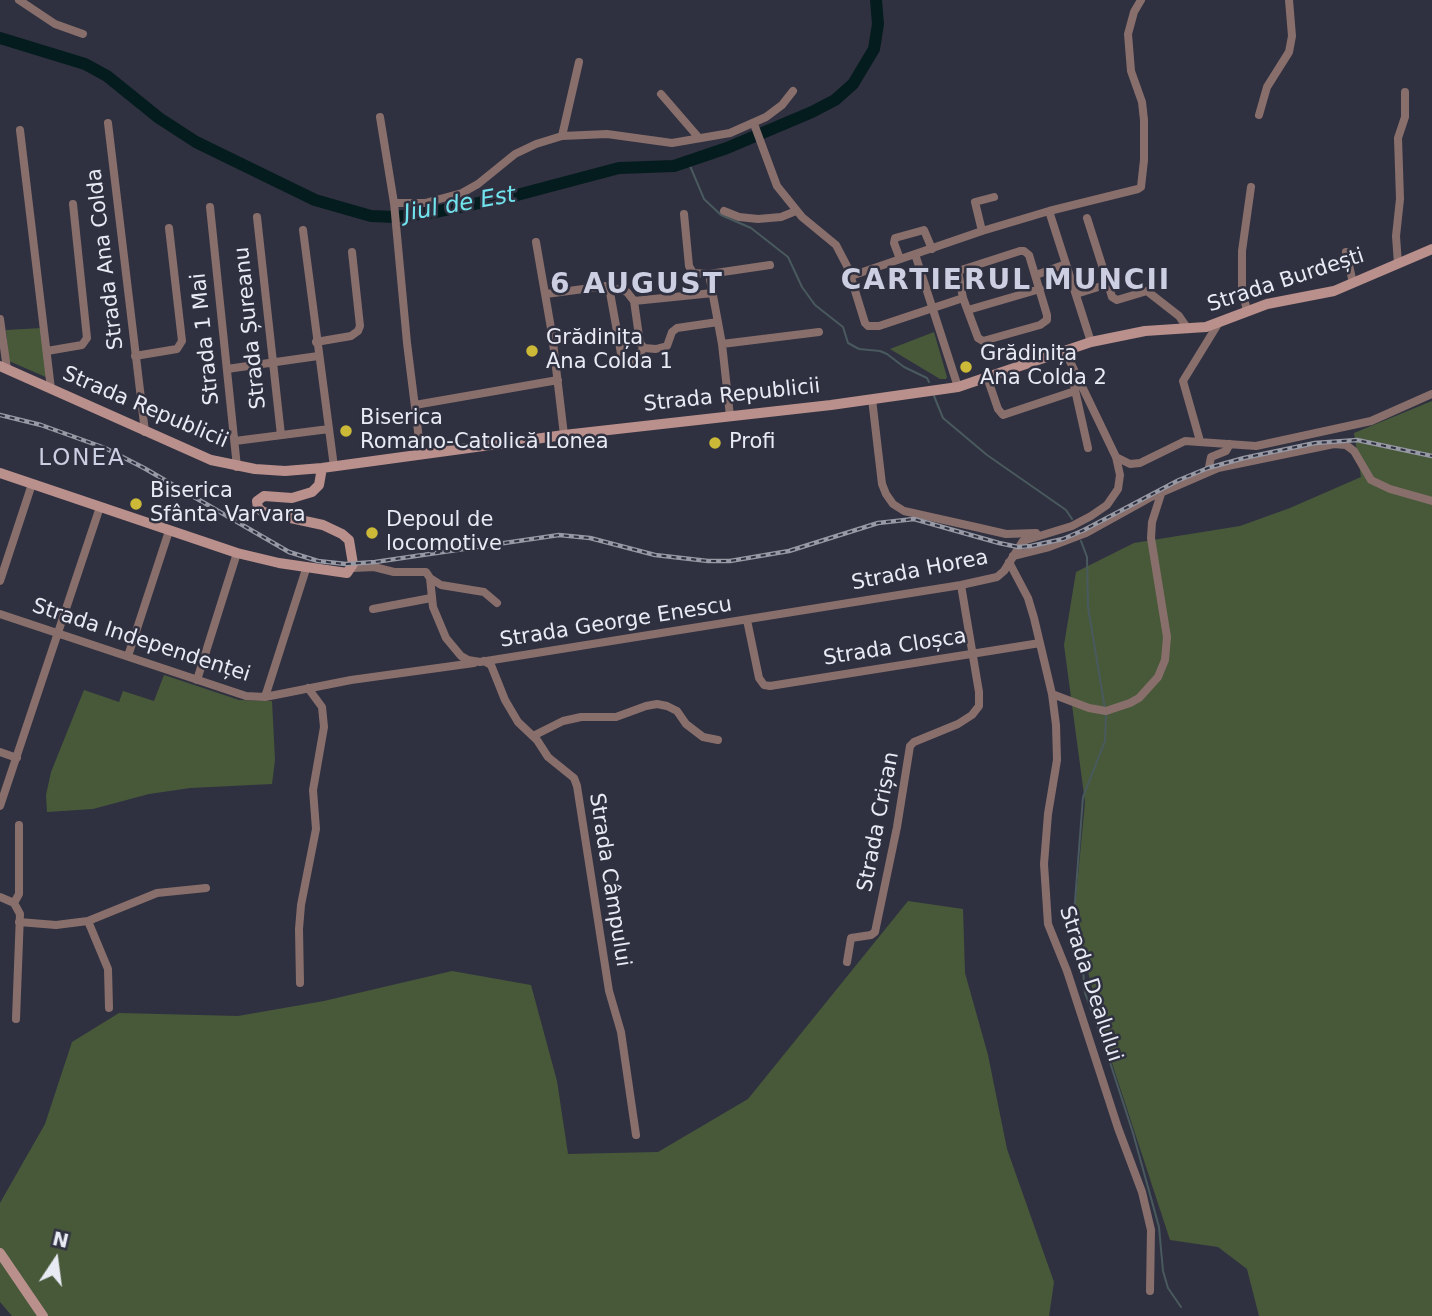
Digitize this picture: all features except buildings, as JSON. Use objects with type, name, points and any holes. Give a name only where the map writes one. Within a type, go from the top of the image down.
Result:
[{"type":"street","points":[[19,0],[55,24],[83,34]]},
{"type":"street","points":[[851,276],[982,231],[1141,187],[1144,120],[1142,102],[1131,71],[1128,44],[1131,23],[1141,0]]},
{"type":"street","points":[[1259,115],[1267,87],[1289,52],[1292,36],[1289,0]]},
{"type":"street","points":[[562,136],[579,62]]},
{"type":"street","points":[[394,206],[425,203],[461,193],[478,184],[514,154],[562,136],[607,134],[672,143],[757,132],[793,91]]},
{"type":"street","points":[[1398,264],[1398,138],[1405,117],[1405,92]]},
{"type":"street","points":[[661,94],[699,138]]},
{"type":"street","points":[[380,117],[394,206],[421,455]]},
{"type":"street","name":"Strada Ana Colda","points":[[108,123],[145,432]]},
{"type":"street","points":[[20,130],[51,389]]},
{"type":"street","points":[[757,132],[772,177],[796,211],[836,245],[851,276],[868,326],[878,326],[963,298]]},
{"type":"street","points":[[1247,311],[1242,289],[1242,251],[1251,187]]},
{"type":"street","points":[[982,231],[975,202],[995,197]]},
{"type":"street","points":[[47,351],[82,345],[87,338],[73,204]]},
{"type":"street","name":"Strada 1 Mai","points":[[209,207],[237,467]]},
{"type":"street","points":[[724,211],[739,217],[758,219],[780,217],[796,211]]},
{"type":"street","points":[[1049,211],[1091,342]]},
{"type":"street","points":[[684,214],[690,271],[709,274],[770,265]]},
{"type":"street","name":"Strada Șureanu","points":[[257,216],[281,435]]},
{"type":"street","points":[[1087,218],[1112,297],[1117,300],[1147,291],[1179,316],[1188,328]]},
{"type":"street","points":[[135,356],[177,349],[182,341],[169,228]]},
{"type":"street","points":[[303,230],[329,429],[328,467],[312,492],[292,498],[264,496],[257,501],[258,508],[263,512],[323,525],[342,534],[349,540],[353,568]]},
{"type":"street","points":[[900,259],[894,243],[895,238],[924,230],[932,249]]},
{"type":"street","points":[[536,242],[546,294],[564,435]]},
{"type":"street","name":"Strada Burdești","points":[[1188,328],[1218,324],[1247,311],[1285,300],[1319,295],[1353,284],[1432,249]]},
{"type":"street","points":[[1024,251],[1029,255],[1036,275],[1047,315],[1044,323],[986,342],[978,338],[957,274],[964,268],[1024,251]]},
{"type":"street","points":[[316,342],[351,336],[358,331],[360,326],[352,252]]},
{"type":"street","points":[[1346,252],[1353,284]]},
{"type":"street","points":[[915,254],[958,387]]},
{"type":"street","points":[[1036,275],[1066,264]]},
{"type":"street","points":[[709,274],[722,344],[730,416]]},
{"type":"street","points":[[1076,295],[1108,284]]},
{"type":"street","points":[[546,294],[609,287],[627,292],[634,301],[640,343],[644,348]]},
{"type":"street","points":[[609,287],[622,359],[633,361],[644,348],[664,347],[677,328],[718,322]]},
{"type":"street","points":[[968,310],[1040,289]]},
{"type":"street","points":[[634,301],[713,293]]},
{"type":"street","points":[[0,319],[3,368]]},
{"type":"street","points":[[1199,441],[1182,387],[1183,381],[1218,324]]},
{"type":"street","name":"Strada Republicii","points":[[3,368],[203,457],[237,467],[285,471],[958,387],[1067,355],[1091,342],[1145,331],[1188,328]]},
{"type":"street","points":[[722,344],[819,332]]},
{"type":"street","points":[[1067,355],[1088,448]]},
{"type":"street","points":[[1067,355],[1116,457],[1130,464],[1140,463],[1185,441],[1256,446],[1371,421],[1432,394]]},
{"type":"street","points":[[227,369],[318,356]]},
{"type":"street","points":[[987,377],[998,409],[1003,415],[1075,391]]},
{"type":"street","points":[[415,405],[558,380]]},
{"type":"street","points":[[872,399],[882,484],[893,504],[904,511],[1006,534],[1049,533]]},
{"type":"street","points":[[235,441],[329,429]]},
{"type":"street","points":[[1208,472],[1212,457],[1226,451],[1230,444]]},
{"type":"street","points":[[1011,559],[1077,537],[1208,472],[1340,444],[1354,450],[1371,480],[1390,489],[1432,501]]},
{"type":"street","name":"Strada Horea","points":[[747,620],[997,577],[1023,541],[1072,526],[1107,505],[1118,489],[1120,475],[1116,457]]},
{"type":"street","points":[[0,473],[237,554],[345,573],[353,568],[374,567],[394,572],[422,570],[429,578],[441,584],[484,592],[497,603]]},
{"type":"street","points":[[0,581],[32,484]]},
{"type":"street","points":[[1052,694],[1105,711],[1130,704],[1158,677],[1166,660],[1167,637],[1151,538],[1152,522],[1162,493]]},
{"type":"street","points":[[0,806],[100,508]]},
{"type":"street","points":[[128,656],[169,531]]},
{"type":"street","points":[[197,680],[237,554]]},
{"type":"street","name":"Strada Dealului","points":[[1011,559],[1028,598],[1052,694],[1057,746],[1044,864],[1048,924],[1067,971],[1142,1192],[1151,1230],[1150,1291]]},
{"type":"street","points":[[269,696],[307,566]]},
{"type":"street","points":[[429,578],[438,622],[454,649],[468,660],[485,661]]},
{"type":"street","name":"Strada Crișan","points":[[847,962],[851,938],[875,932],[897,827],[910,746],[958,724],[972,715],[979,706],[961,585]]},
{"type":"street","points":[[373,609],[432,598]]},
{"type":"street","name":"Strada Independenței","points":[[0,614],[240,695],[269,696]]},
{"type":"street","name":"Strada Cloșca","points":[[747,620],[759,678],[761,683],[770,686],[1040,643]]},
{"type":"street","name":"Strada George Enescu","points":[[269,696],[747,620]]},
{"type":"street","name":"Strada Câmpului","points":[[485,661],[491,666],[514,717],[533,736],[548,757],[573,778],[577,786],[609,991],[623,1044],[636,1135]]},
{"type":"street","points":[[300,983],[301,905],[316,829],[313,790],[324,727],[322,707],[308,688]]},
{"type":"street","points":[[533,736],[563,721],[581,717],[616,716],[657,704],[677,711],[694,732],[718,740]]},
{"type":"street","points":[[0,752],[16,758]]},
{"type":"street","points":[[14,903],[19,894],[19,825]]},
{"type":"street","points":[[19,922],[56,925],[89,921],[156,893],[206,888]]},
{"type":"street","points":[[0,897],[18,907],[16,1019]]},
{"type":"street","points":[[89,921],[108,969],[109,1008]]},
{"type":"street","points":[[0,1253],[43,1316]]},
{"type":"green space","points":[[42,328],[48,378],[9,361],[6,330]]},
{"type":"green space","points":[[934,332],[946,379],[940,379],[890,349]]},
{"type":"green space","points":[[1432,401],[1432,1316],[1259,1316],[1247,1269],[1218,1247],[1170,1240],[1112,1063],[1074,919],[1085,802],[1064,645],[1076,572],[1134,543],[1240,526],[1361,477],[1354,433]]},
{"type":"green space","points":[[164,675],[239,700],[272,701],[275,760],[272,784],[190,788],[149,794],[93,809],[47,812],[46,795],[51,772],[84,690],[119,702],[123,691],[154,701]]},
{"type":"green space","points":[[908,901],[963,909],[965,973],[988,1055],[1007,1149],[1054,1282],[1049,1316],[12,1316],[0,1302],[0,1203],[45,1124],[72,1042],[119,1013],[238,1016],[324,1001],[452,971],[531,985],[557,1081],[568,1154],[658,1152],[748,1099]]},
{"type":"waterway","name":"Jiul de Est","points":[[0,38],[85,64],[107,76],[159,118],[196,142],[315,200],[371,216],[395,217],[435,212],[517,195],[619,168],[674,166],[727,148],[812,112],[835,100],[853,84],[874,49],[878,24],[876,0]]},
{"type":"waterway","points":[[688,161],[704,199],[721,215],[751,228],[788,257],[802,287],[815,305],[843,327],[848,343],[859,349],[887,354],[904,367],[927,378],[929,382]]},
{"type":"waterway","points":[[934,396],[943,418],[987,455],[1066,510],[1072,519]]},
{"type":"waterway","points":[[1081,541],[1087,557],[1088,607],[1105,709]]},
{"type":"waterway","points":[[1106,714],[1105,741],[1083,797],[1074,915],[1078,950],[1085,993],[1133,1133],[1159,1227],[1163,1271],[1168,1288],[1181,1307]]},
{"type":"railway","points":[[0,415],[41,425],[105,448],[289,552],[318,561],[346,564],[559,535],[590,538],[655,555],[730,561],[789,551],[878,523],[914,519],[999,543],[1018,547],[1031,546],[1063,539],[1179,480],[1244,458],[1315,443],[1357,440],[1432,456]]},
{"type":"place","name":"Grădinița Ana Colda 1","points":[[532,351]]},
{"type":"place","name":"Grădinița Ana Colda 2","points":[[966,367]]},
{"type":"place","name":"Biserica Romano-Catolică Lonea","points":[[346,431]]},
{"type":"place","name":"Profi","points":[[715,443]]},
{"type":"place","name":"Biserica Sfânta Varvara","points":[[136,504]]},
{"type":"place","name":"Depoul de locomotive","points":[[372,533]]},
{"type":"district","name":"CARTIERUL MUNCII","points":[[1006,282]]},
{"type":"district","name":"6 AUGUST","points":[[637,286]]},
{"type":"district","name":"LONEA","points":[[82,459]]}]
